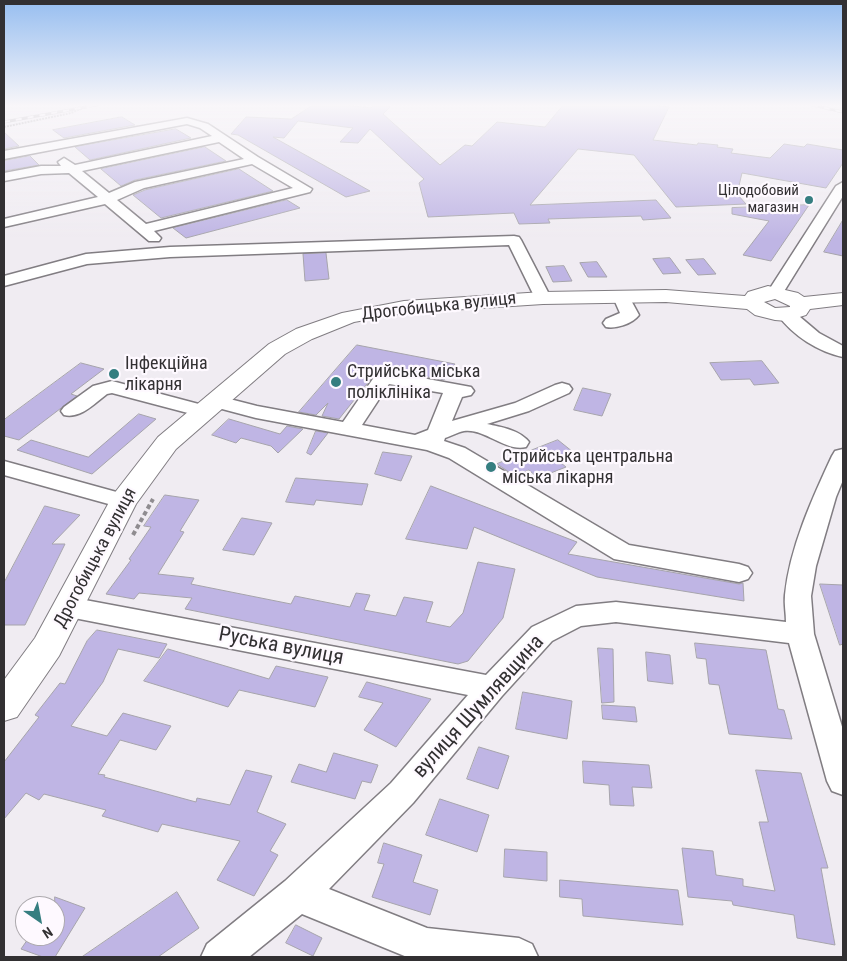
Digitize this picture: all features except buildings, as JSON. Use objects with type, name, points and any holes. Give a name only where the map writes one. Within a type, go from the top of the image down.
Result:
[{"type":"main road","name":"Дрогобицька вулиця","points":[[4,706],[24,682],[47,647],[123,501],[167,443],[277,349],[304,334],[342,319],[374,311],[404,307],[543,298],[666,296],[764,298],[762,310],[794,309]]},
{"type":"main road","points":[[794,309],[843,299]]},
{"type":"street","points":[[4,155],[31,150]]},
{"type":"street","points":[[49,150],[170,252]]},
{"type":"street","points":[[4,177],[40,170],[72,169],[164,150]]},
{"type":"street","points":[[144,229],[305,189],[239,150]]},
{"type":"street","points":[[4,223],[108,199],[140,184],[254,160]]},
{"type":"street","points":[[764,298],[843,186]]},
{"type":"street","points":[[4,281],[86,259],[170,252],[514,240],[543,298]]},
{"type":"street","points":[[612,323],[630,314],[621,297]]},
{"type":"street","points":[[794,309],[799,330],[825,345],[843,352]]},
{"type":"street","points":[[348,430],[384,377],[459,390],[428,439]]},
{"type":"street","points":[[71,411],[100,390],[112,387],[348,430],[428,439],[457,453],[623,553],[738,573]]},
{"type":"street","points":[[428,439],[464,424],[522,407],[562,389]]},
{"type":"street","points":[[464,424],[499,433],[518,442]]},
{"type":"street","points":[[843,456],[824,497],[803,566],[798,596],[800,634],[843,781]]},
{"type":"street","points":[[4,468],[123,501]]},
{"type":"street","name":"Руська вулиця","points":[[69,606],[492,688]]},
{"type":"street","name":"вулиця Шумлявщина","points":[[220,957],[298,894],[402,793],[492,688],[542,634],[576,616],[616,612],[800,634]]},
{"type":"street","points":[[298,894],[427,946],[518,957]]},
{"type":"path","points":[[129,542],[158,490]]},
{"type":"place","name":"Цілодобовий магазин","points":[[809,200]]},
{"type":"place","name":"Інфекційна лікарня","points":[[114,374]]},
{"type":"place","name":"Стрийська міська поліклініка","points":[[336,382]]},
{"type":"place","name":"Стрийська центральна міська лікарня","points":[[491,467]]}]
